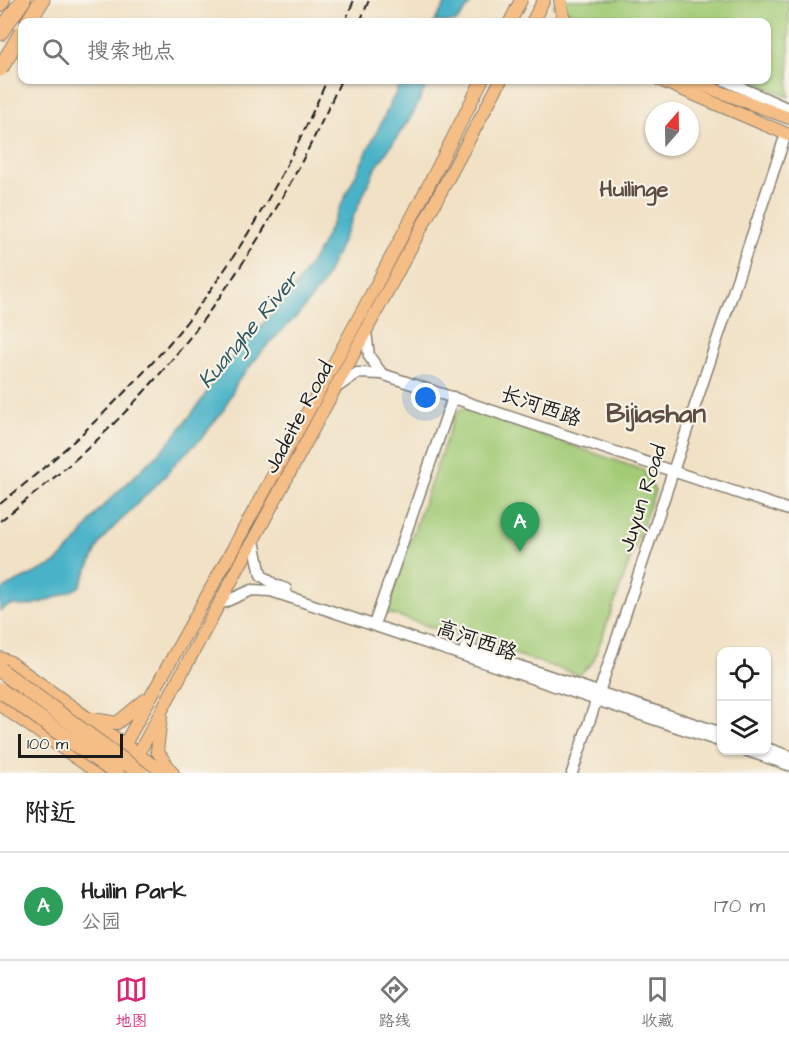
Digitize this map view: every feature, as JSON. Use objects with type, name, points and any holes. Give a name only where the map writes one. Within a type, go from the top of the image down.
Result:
[{"type":"highway","points":[[0,33],[23,0]]},
{"type":"highway","points":[[33,18],[42,0]]},
{"type":"highway","points":[[0,67],[18,40]]},
{"type":"highway","points":[[0,670],[140,773]]},
{"type":"highway","points":[[0,690],[116,773]]},
{"type":"main road","points":[[512,18],[521,0]]},
{"type":"main road","points":[[534,18],[544,0]]},
{"type":"main road","points":[[560,0],[567,18]]},
{"type":"main road","name":"Jadeite Road","points":[[110,773],[150,696],[309,409],[480,84]]},
{"type":"main road","name":"Jadeite Road","points":[[128,773],[499,84]]},
{"type":"main road","points":[[669,84],[788,134]]},
{"type":"main road","points":[[700,84],[789,118]]},
{"type":"main road","points":[[0,658],[10,662],[164,773]]},
{"type":"main road","points":[[88,718],[117,723],[150,696]]},
{"type":"main road","points":[[0,705],[84,767],[98,773]]},
{"type":"main road","points":[[162,710],[157,751],[173,773]]},
{"type":"street","points":[[34,18],[50,0]]},
{"type":"street","points":[[733,84],[789,109]]},
{"type":"street","name":"Juyun Road","points":[[572,773],[672,471],[788,134]]},
{"type":"street","points":[[366,332],[369,356],[382,374]]},
{"type":"street","points":[[336,388],[357,373],[382,374]]},
{"type":"street","name":"长河西路","points":[[382,374],[789,510]]},
{"type":"street","points":[[375,619],[453,397]]},
{"type":"street","name":"高河西路","points":[[254,541],[261,575],[275,585],[597,696],[717,740]]},
{"type":"street","name":"高河西路","points":[[220,604],[252,590],[271,591],[597,696],[717,732]]},
{"type":"street","points":[[771,750],[789,756]]},
{"type":"street","points":[[760,755],[789,765]]},
{"type":"green space","points":[[557,0],[789,0],[789,97],[759,84],[771,84],[771,18],[590,18],[553,7]]},
{"type":"green space","points":[[464,408],[643,470],[655,491],[593,662],[579,675],[385,612],[456,412]]},
{"type":"water","points":[[448,0],[474,0],[459,18],[437,18]]},
{"type":"water","points":[[400,84],[426,84],[413,114],[375,169],[322,285],[238,381],[224,409],[202,438],[107,534],[100,543],[80,586],[42,602],[26,606],[13,605],[0,611],[0,592],[56,563],[79,539],[98,511],[168,444],[197,407],[224,366],[292,292],[319,250]]},
{"type":"railway","points":[[347,18],[354,0]]},
{"type":"railway","points":[[362,18],[369,0]]},
{"type":"railway","points":[[0,504],[55,458],[107,409],[141,375],[197,308],[223,272],[269,198],[325,84]]},
{"type":"railway","points":[[0,521],[98,439],[136,400],[206,316],[237,272],[293,178],[339,84]]},
{"type":"place","name":"Huilin Park","points":[[520,552]]},
{"type":"district","name":"Huilinge","points":[[634,188]]},
{"type":"district","name":"Bijiashan","points":[[656,413]]},
{"type":"water label","name":"Kuanghe River","points":[[248,329]]}]
